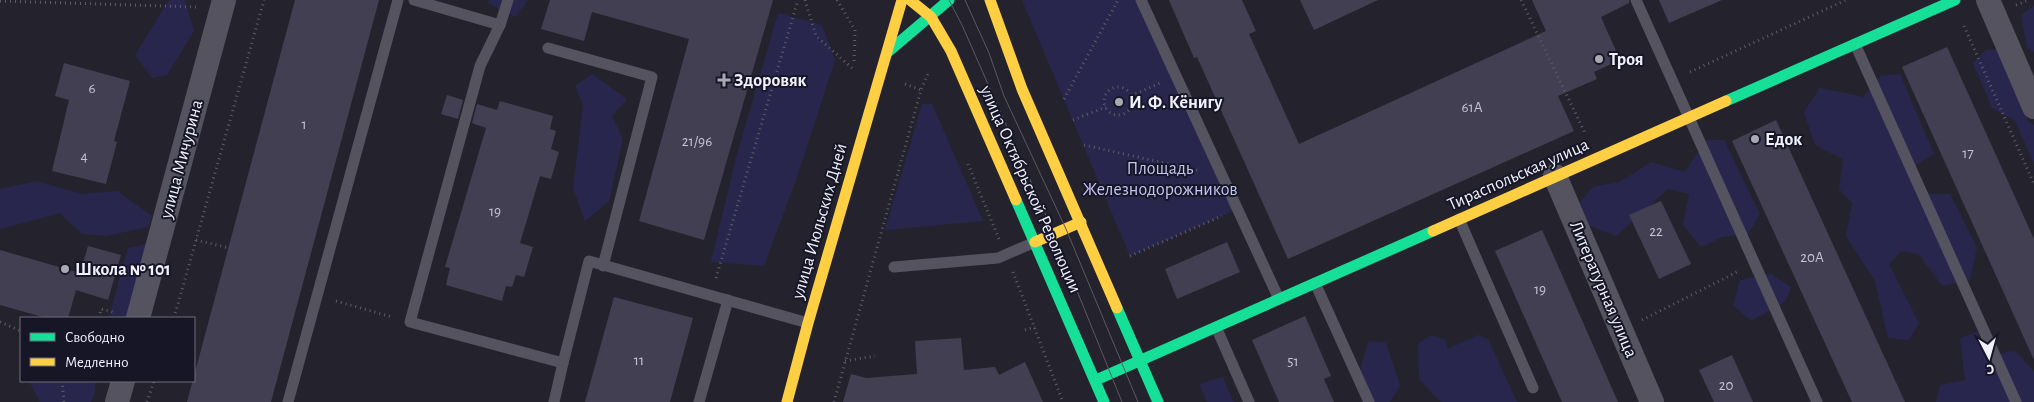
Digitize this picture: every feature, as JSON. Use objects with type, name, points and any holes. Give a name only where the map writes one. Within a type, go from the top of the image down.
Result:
[{"type":"street","name":"улица Июльских Дней","points":[[787,402],[808,323],[889,51],[902,0]]},
{"type":"street","name":"улица Октябрьской Революции","points":[[910,0],[931,17],[951,51],[1104,402]]},
{"type":"street","points":[[889,51],[950,0]]},
{"type":"street","name":"улица Октябрьской Революции","points":[[990,0],[1022,89],[1158,402]]},
{"type":"street","name":"Тираспольская улица","points":[[1096,380],[1955,0]]},
{"type":"street","points":[[1988,0],[2034,107]]},
{"type":"street","name":"улица Мичурина","points":[[138,317],[223,4]]},
{"type":"street","name":"Литературная улица","points":[[1555,176],[1652,402]]},
{"type":"street","points":[[1035,242],[1081,222]]},
{"type":"street","points":[[118,402],[123,382]]},
{"type":"lane","points":[[288,402],[398,0]]},
{"type":"lane","points":[[414,0],[500,25]]},
{"type":"lane","points":[[508,0],[500,25],[480,66],[410,322],[563,363]]},
{"type":"lane","points":[[1141,0],[1279,299]]},
{"type":"lane","points":[[1636,0],[1817,402]]},
{"type":"lane","points":[[1855,44],[2016,402]]},
{"type":"lane","points":[[548,48],[652,77],[603,266]]},
{"type":"lane","points":[[1459,219],[1533,388]]},
{"type":"lane","points":[[894,267],[998,258],[1035,242]]},
{"type":"lane","points":[[554,402],[589,261],[808,323]]},
{"type":"lane","points":[[1315,283],[1368,402]]},
{"type":"lane","points":[[699,402],[728,300]]},
{"type":"lane","points":[[1216,327],[1249,402]]},
{"type":"path","points":[[174,317],[264,0]]},
{"type":"path","points":[[725,280],[716,278],[798,0]]},
{"type":"path","points":[[805,0],[816,36],[853,70]]},
{"type":"path","points":[[1064,98],[1118,0]]},
{"type":"path","points":[[1521,0],[1597,157]]},
{"type":"path","points":[[1672,80],[1846,0]]},
{"type":"path","points":[[0,1],[223,4]]},
{"type":"path","points":[[1964,26],[2034,184]]},
{"type":"path","points":[[834,402],[921,90],[930,70],[933,80]]},
{"type":"path","points":[[1131,96],[1176,76]]},
{"type":"path","points":[[1112,89],[1126,89],[1131,96],[1131,106],[1122,115],[1113,114],[1106,107],[1105,96],[1112,89]]},
{"type":"path","points":[[1073,120],[1106,107]]},
{"type":"path","points":[[1084,145],[1223,176]]},
{"type":"path","points":[[968,162],[1035,327],[1063,402]]},
{"type":"path","points":[[1130,256],[1238,209]]},
{"type":"path","points":[[196,240],[228,248]]},
{"type":"path","points":[[1622,330],[1754,263]]},
{"type":"path","points":[[317,296],[410,322]]},
{"type":"path","points":[[0,322],[20,330]]},
{"type":"path","points":[[1026,330],[1035,327]]},
{"type":"path","points":[[845,361],[875,356]]},
{"type":"path","points":[[62,382],[64,402]]},
{"type":"path","points":[[147,402],[154,382]]},
{"type":"green space","points":[[169,0],[185,0],[194,31],[167,75],[152,78],[135,55]]},
{"type":"green space","points":[[489,0],[528,0],[515,17],[488,3]]},
{"type":"green space","name":"Площадь Железнодорожников","points":[[1022,0],[1141,0],[1238,209],[1130,256]]},
{"type":"green space","points":[[2034,6],[2034,52],[2027,48],[2021,15]]},
{"type":"green space","points":[[778,13],[822,25],[835,60],[797,177],[764,266],[711,262],[736,158]]},
{"type":"green space","points":[[1986,50],[2005,50],[2026,101],[2027,120],[2034,125],[2034,163],[2015,121],[1992,108],[1973,63]]},
{"type":"green space","points":[[592,74],[627,99],[612,116],[623,139],[609,201],[585,221],[573,188],[583,105],[575,86]]},
{"type":"green space","points":[[1900,74],[1934,154],[1916,165],[1915,194],[1950,194],[1977,247],[1970,280],[1942,286],[1919,254],[1901,251],[1889,264],[1919,323],[1909,340],[1888,338],[1875,281],[1846,236],[1852,203],[1839,189],[1843,159],[1815,145],[1804,112],[1820,88],[1864,97],[1880,76]]},
{"type":"green space","points":[[922,104],[932,104],[983,221],[885,230]]},
{"type":"green space","points":[[1706,140],[1724,140],[1760,214],[1748,234],[1722,237],[1701,247],[1683,225],[1689,194],[1668,189],[1616,236],[1586,224],[1577,206],[1593,187],[1620,182],[1651,162],[1685,172]]},
{"type":"green space","points":[[37,181],[82,194],[117,191],[152,216],[148,227],[106,236],[82,234],[60,213],[0,229],[0,189]]},
{"type":"green space","points":[[146,244],[137,317],[109,317],[128,248]]},
{"type":"green space","points":[[1771,274],[1791,287],[1785,302],[1751,321],[1733,305],[1740,280]]},
{"type":"green space","points":[[1976,332],[1991,355],[2015,351],[2034,371],[2034,402],[1936,402],[1940,385],[1965,380],[1960,338]]},
{"type":"green space","points":[[1431,335],[1445,340],[1448,349],[1478,335],[1488,339],[1517,402],[1441,402],[1419,379],[1418,344]]},
{"type":"green space","points":[[1368,341],[1386,343],[1400,386],[1390,402],[1365,402],[1360,372]]},
{"type":"green space","points":[[1223,377],[1233,402],[1207,402],[1199,384]]},
{"type":"green space","points":[[30,382],[95,382],[95,392],[91,402],[40,402]]},
{"type":"building","points":[[295,0],[379,0],[271,402],[187,402],[192,382],[195,382],[195,372]]},
{"type":"building","points":[[550,0],[773,0],[704,240],[639,221],[689,39],[592,12],[584,41],[541,29]]},
{"type":"building","points":[[1169,0],[1242,0],[1256,31],[1249,34],[1299,144],[1546,31],[1532,0],[1629,0],[1629,3],[1601,17],[1620,60],[1594,72],[1597,79],[1558,96],[1574,131],[1288,259],[1197,57],[1194,58]]},
{"type":"building","points":[[1300,0],[1378,0],[1314,30]]},
{"type":"building","points":[[1659,0],[1722,0],[1669,23]]},
{"type":"building","points":[[1947,47],[2034,239],[2034,360],[1902,67]]},
{"type":"building","points":[[64,63],[130,81],[114,141],[117,142],[106,184],[52,171],[69,100],[55,96]]},
{"type":"building","points":[[447,95],[463,100],[458,119],[441,114]]},
{"type":"building","points":[[500,101],[553,116],[550,129],[556,131],[551,149],[559,152],[551,179],[540,176],[520,243],[533,247],[524,277],[516,275],[512,287],[506,286],[502,301],[446,285],[450,268],[445,267],[486,128],[472,123],[477,104],[497,110]]},
{"type":"building","points":[[1776,120],[1905,402],[1852,402],[1732,141]]},
{"type":"building","points":[[1661,201],[1691,264],[1659,279],[1629,215]]},
{"type":"building","points":[[1542,230],[1618,402],[1562,402],[1495,251]]},
{"type":"building","points":[[1227,242],[1240,272],[1177,299],[1165,269]]},
{"type":"building","points":[[88,246],[121,255],[108,300],[76,290],[68,317],[42,317],[0,305],[0,250],[80,273]]},
{"type":"building","points":[[614,297],[693,318],[670,402],[585,402]]},
{"type":"building","points":[[1305,316],[1331,376],[1324,379],[1334,402],[1279,402],[1252,340]]},
{"type":"building","points":[[961,338],[964,370],[995,367],[999,375],[1025,362],[1043,402],[843,402],[851,374],[866,378],[917,374],[915,341]]},
{"type":"building","points":[[1732,355],[1753,402],[1714,402],[1699,370]]},
{"type":"tram line","points":[[949,0],[962,25],[1054,234],[1122,402]]},
{"type":"tram line","points":[[965,0],[989,53],[1004,96],[1066,229],[1138,402]]},
{"type":"traffic: fast","points":[[889,51],[949,0]]},
{"type":"traffic: fast","points":[[1726,101],[1955,0]]},
{"type":"traffic: fast","points":[[1016,200],[1104,402]]},
{"type":"traffic: fast","points":[[1096,380],[1433,231]]},
{"type":"traffic: fast","points":[[1117,308],[1158,402]]},
{"type":"traffic: slow","points":[[787,402],[808,323],[902,0]]},
{"type":"traffic: slow","points":[[910,0],[931,17],[951,51],[1016,200]]},
{"type":"traffic: slow","points":[[990,0],[1022,89],[1117,308]]},
{"type":"traffic: slow","points":[[1433,231],[1726,101]]},
{"type":"traffic: slow","points":[[1035,242],[1081,222]]},
{"type":"place","name":"Троя","points":[[1599,59]]},
{"type":"place","name":"Здоровяк","points":[[724,80]]},
{"type":"place","name":"И. Ф. Кёнигу","points":[[1119,102]]},
{"type":"place","name":"Едок","points":[[1755,139]]},
{"type":"place","name":"Школа № 101","points":[[65,269]]}]
